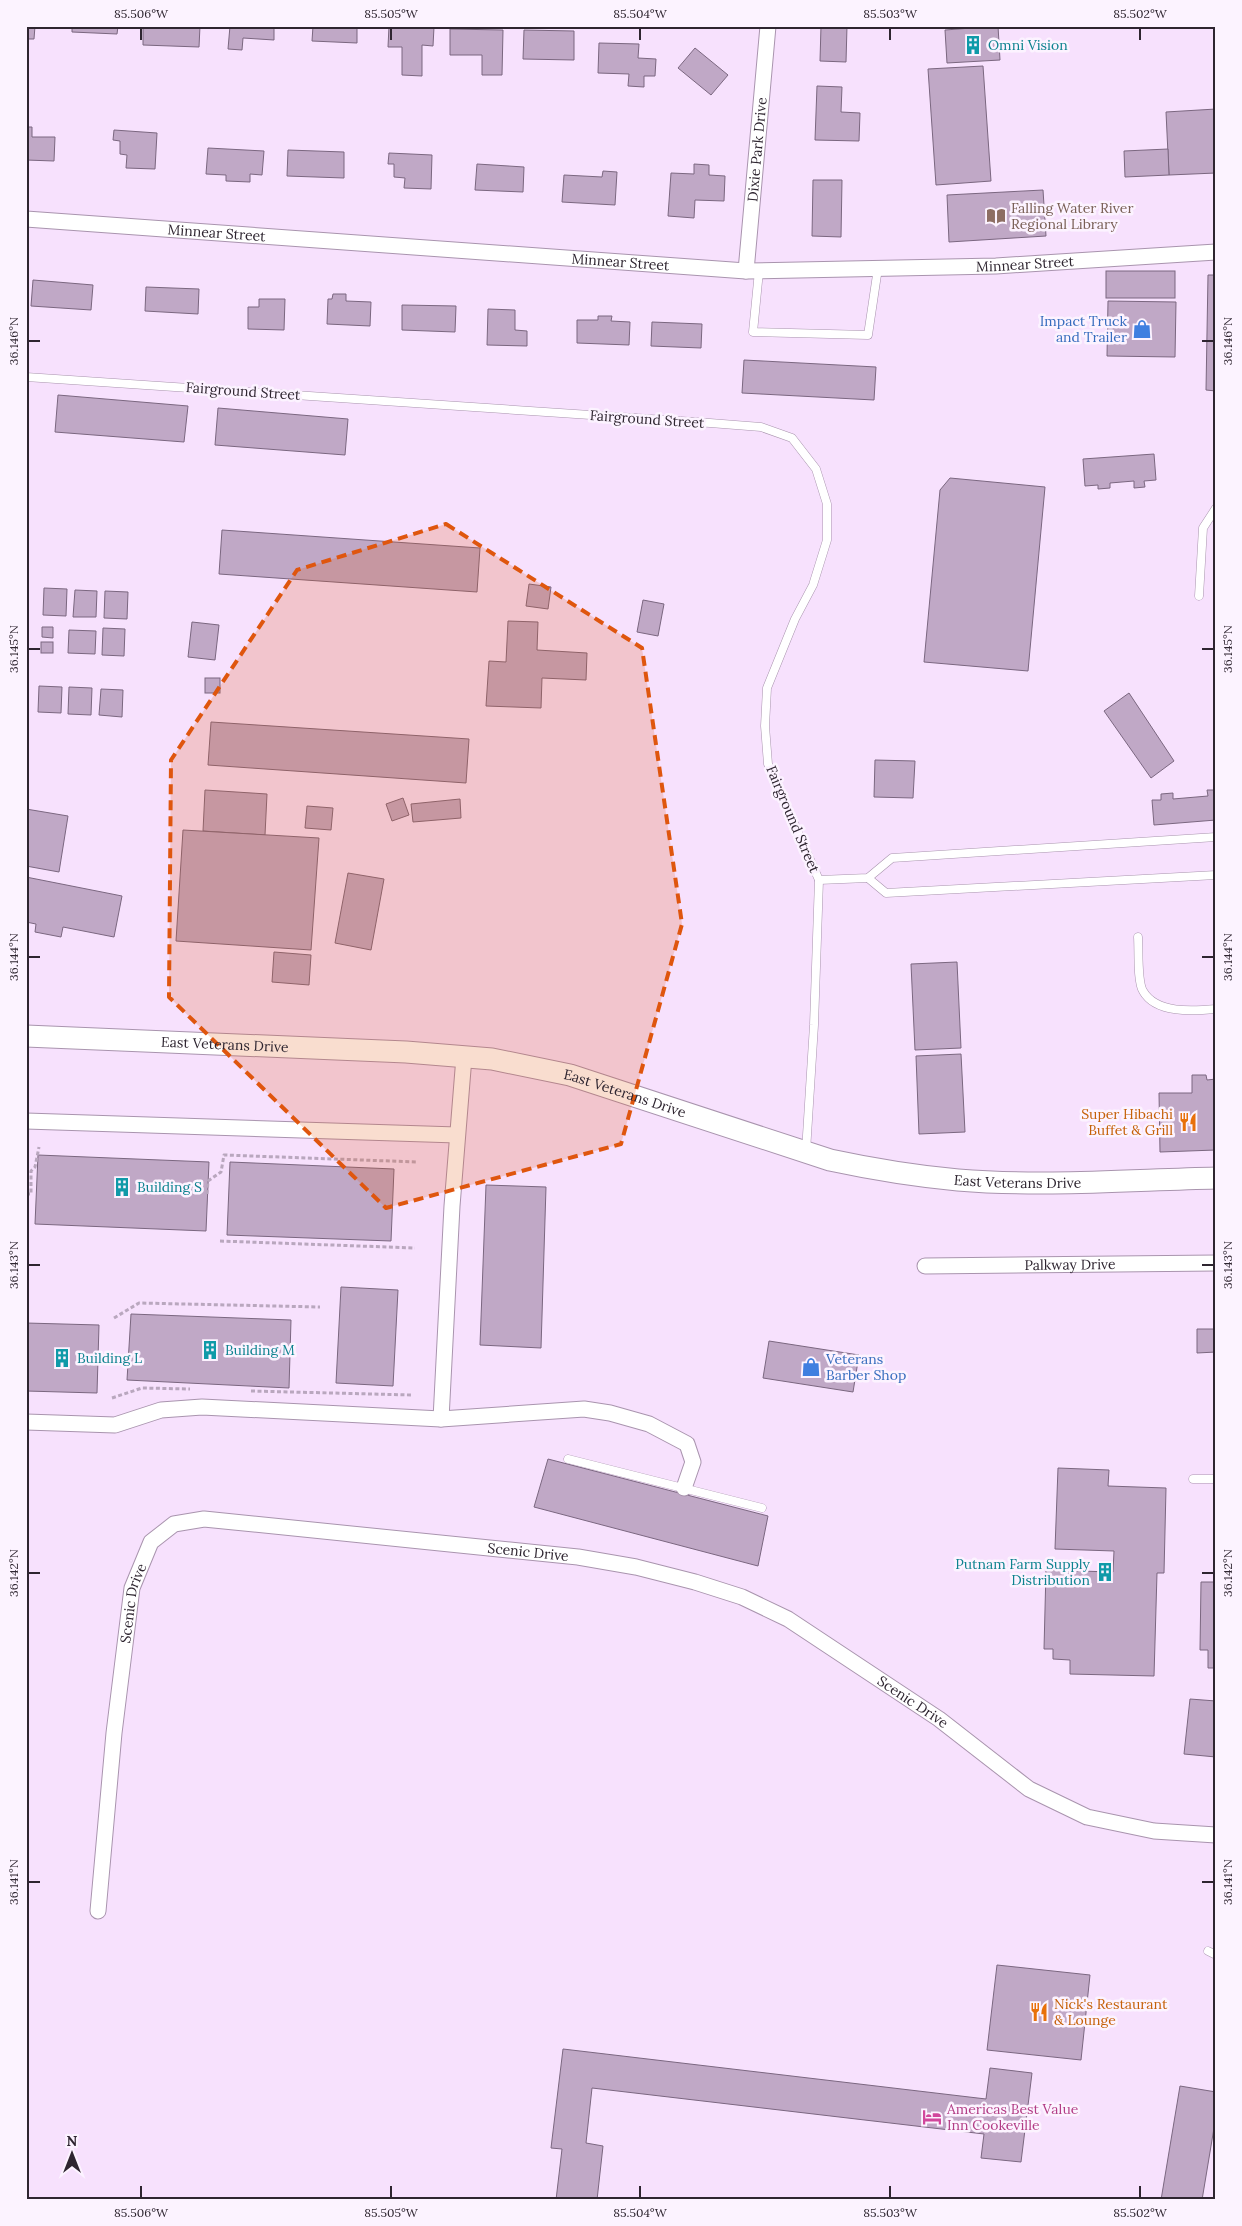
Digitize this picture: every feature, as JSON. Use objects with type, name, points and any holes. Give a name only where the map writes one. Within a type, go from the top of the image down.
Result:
[{"type":"street","name":"Dixie Park Drive","points":[[753,271],[768,26]]},
{"type":"street","name":"Minnear Street","points":[[26,219],[753,271],[996,266],[1216,252]]},
{"type":"street","name":"East Veterans Drive","points":[[26,1036],[492,1059],[570,1075],[806,1152],[872,1169],[957,1180],[1032,1183],[1216,1178]]},
{"type":"street","points":[[441,1419],[457,1135],[464,1057]]},
{"type":"street","points":[[26,1121],[457,1135]]},
{"type":"street","name":"Palkway Drive","points":[[925,1266],[1216,1262]]},
{"type":"street","points":[[26,1422],[115,1425],[161,1410],[202,1407],[441,1419],[584,1409],[610,1413],[649,1424],[687,1444],[693,1462],[684,1488]]},
{"type":"street","name":"Scenic Drive","points":[[98,1911],[114,1733],[132,1588],[151,1542],[174,1524],[204,1519],[578,1558],[636,1567],[695,1582],[742,1597],[788,1619],[939,1720],[1029,1789],[1087,1817],[1154,1831],[1216,1835]]},
{"type":"lane","points":[[753,271],[753,332],[868,335],[878,268]]},
{"type":"lane","name":"Fairground Street","points":[[26,377],[761,427],[792,438],[816,469],[827,504],[827,540],[813,585],[795,619],[767,688],[765,726],[768,764],[819,880],[814,1025],[806,1152]]},
{"type":"lane","points":[[1200,596],[1203,528],[1216,508]]},
{"type":"lane","points":[[1216,837],[892,858],[868,878],[886,893],[1216,875]]},
{"type":"lane","name":"Fairground Street","points":[[819,880],[868,878]]},
{"type":"lane","points":[[1138,937],[1142,990],[1152,1002],[1168,1008],[1190,1011],[1216,1009]]},
{"type":"lane","points":[[568,1459],[762,1508]]},
{"type":"lane","points":[[1193,1479],[1216,1480]]},
{"type":"lane","points":[[1208,1951],[1216,1955]]},
{"type":"path","points":[[26,1194],[31,1194],[32,1171],[35,1167],[40,1147]]},
{"type":"path","points":[[207,1194],[208,1181],[221,1172],[224,1155],[417,1162]]},
{"type":"path","points":[[220,1241],[415,1248]]},
{"type":"path","points":[[114,1318],[139,1303],[320,1307]]},
{"type":"highlighted area","points":[[446,524],[642,648],[682,924],[621,1144],[386,1208],[169,997],[171,760],[297,570]]},
{"type":"building","points":[[26,26],[35,26],[34,39],[26,39]]},
{"type":"building","points":[[72,26],[118,26],[117,34],[72,32]]},
{"type":"building","points":[[143,26],[200,26],[199,47],[143,45]]},
{"type":"building","points":[[230,26],[274,26],[274,40],[243,38],[242,50],[228,49]]},
{"type":"building","points":[[313,26],[357,26],[357,43],[312,41]]},
{"type":"building","points":[[389,26],[434,27],[433,46],[422,45],[422,76],[402,75],[402,47],[388,47]]},
{"type":"building","points":[[821,26],[847,26],[846,62],[820,61]]},
{"type":"building","name":"Omni Vision","points":[[998,26],[1000,60],[947,63],[945,30]]},
{"type":"building","points":[[450,29],[503,30],[502,75],[482,75],[482,55],[450,55]]},
{"type":"building","points":[[524,30],[574,31],[574,60],[523,59]]},
{"type":"building","points":[[599,43],[639,44],[638,58],[656,59],[655,76],[644,76],[644,87],[628,86],[629,74],[598,73]]},
{"type":"building","points":[[695,48],[728,75],[711,95],[678,68]]},
{"type":"building","points":[[983,66],[991,181],[936,185],[928,69]]},
{"type":"building","points":[[817,86],[842,87],[841,112],[860,113],[859,141],[815,140]]},
{"type":"building","points":[[1216,109],[1216,173],[1169,175],[1166,112]]},
{"type":"building","points":[[26,127],[32,127],[32,137],[55,137],[54,161],[26,160]]},
{"type":"building","points":[[114,130],[157,133],[155,169],[126,168],[127,155],[120,154],[120,141],[113,140]]},
{"type":"building","points":[[208,148],[264,151],[262,175],[250,174],[250,182],[226,181],[226,175],[206,174]]},
{"type":"building","points":[[1168,149],[1169,175],[1125,177],[1124,151]]},
{"type":"building","points":[[288,150],[344,152],[344,178],[287,176]]},
{"type":"building","points":[[389,153],[432,155],[431,189],[404,188],[405,178],[394,177],[394,164],[388,164]]},
{"type":"building","points":[[477,164],[524,167],[523,192],[475,190]]},
{"type":"building","points":[[694,164],[709,165],[709,175],[725,176],[724,201],[695,200],[694,218],[668,216],[671,173],[694,174]]},
{"type":"building","points":[[603,171],[617,172],[615,205],[562,202],[564,175],[602,177]]},
{"type":"building","points":[[813,180],[842,180],[841,237],[812,236]]},
{"type":"building","name":"Falling Water River Regional Library","points":[[1043,190],[1046,236],[949,242],[947,195]]},
{"type":"building","points":[[1106,271],[1175,271],[1175,298],[1106,298]]},
{"type":"building","points":[[1208,275],[1216,275],[1216,391],[1206,390]]},
{"type":"building","points":[[33,280],[93,285],[91,310],[31,306]]},
{"type":"building","points":[[146,287],[199,289],[198,314],[145,311]]},
{"type":"building","points":[[333,294],[346,294],[346,301],[371,302],[370,326],[327,324],[328,299],[332,299]]},
{"type":"building","points":[[259,299],[285,299],[284,330],[248,329],[248,307],[259,307]]},
{"type":"building","name":"Impact Truck and Trailer","points":[[1108,301],[1176,302],[1175,357],[1107,356]]},
{"type":"building","points":[[402,305],[456,306],[455,332],[402,330]]},
{"type":"building","points":[[488,309],[515,310],[515,330],[527,331],[527,346],[487,345]]},
{"type":"building","points":[[598,316],[612,316],[611,321],[630,322],[629,345],[577,343],[577,320],[598,320]]},
{"type":"building","points":[[652,322],[702,324],[701,348],[651,346]]},
{"type":"building","points":[[744,360],[876,367],[874,400],[742,393]]},
{"type":"building","points":[[58,395],[188,406],[184,442],[55,432]]},
{"type":"building","points":[[218,408],[348,419],[345,455],[215,445]]},
{"type":"building","points":[[1154,454],[1156,480],[1144,481],[1145,487],[1134,488],[1134,481],[1110,483],[1110,488],[1098,489],[1098,485],[1085,486],[1083,459]]},
{"type":"building","points":[[950,478],[1045,487],[1028,671],[924,662],[940,490]]},
{"type":"building","points":[[222,530],[480,548],[477,592],[219,574]]},
{"type":"building","points":[[529,584],[551,587],[548,609],[526,606]]},
{"type":"building","points":[[44,588],[67,589],[66,616],[43,615]]},
{"type":"building","points":[[75,590],[97,591],[96,617],[73,617]]},
{"type":"building","points":[[105,591],[128,592],[127,619],[104,618]]},
{"type":"building","points":[[643,600],[664,604],[658,636],[637,632]]},
{"type":"building","points":[[508,621],[538,622],[537,650],[587,653],[586,680],[542,678],[541,708],[486,706],[489,661],[506,662]]},
{"type":"building","points":[[192,622],[219,625],[215,660],[188,657]]},
{"type":"building","points":[[42,627],[53,627],[53,638],[42,637]]},
{"type":"building","points":[[103,628],[125,629],[124,656],[102,655]]},
{"type":"building","points":[[69,630],[96,631],[95,654],[68,653]]},
{"type":"building","points":[[41,642],[53,642],[53,653],[41,653]]},
{"type":"building","points":[[205,678],[220,678],[220,693],[205,693]]},
{"type":"building","points":[[39,686],[62,687],[61,713],[38,712]]},
{"type":"building","points":[[69,687],[92,688],[91,715],[68,714]]},
{"type":"building","points":[[101,689],[123,690],[122,717],[99,715]]},
{"type":"building","points":[[1129,693],[1174,761],[1151,778],[1104,711]]},
{"type":"building","points":[[211,722],[469,739],[466,783],[208,765]]},
{"type":"building","points":[[875,760],[915,761],[913,798],[874,797]]},
{"type":"building","points":[[205,790],[267,794],[265,835],[203,831]]},
{"type":"building","points":[[1207,790],[1216,790],[1216,820],[1154,825],[1152,800],[1161,800],[1161,794],[1173,793],[1173,799],[1208,796]]},
{"type":"building","points":[[403,798],[409,815],[392,821],[386,804]]},
{"type":"building","points":[[460,799],[461,818],[413,822],[411,804]]},
{"type":"building","points":[[307,806],[333,808],[331,830],[305,828]]},
{"type":"building","points":[[26,809],[68,816],[59,872],[26,866]]},
{"type":"building","points":[[183,830],[319,838],[311,950],[176,941]]},
{"type":"building","points":[[348,873],[384,879],[371,950],[335,943]]},
{"type":"building","points":[[26,877],[122,896],[114,937],[63,927],[61,937],[35,932],[36,924],[26,922]]},
{"type":"building","points":[[274,952],[311,955],[309,985],[272,982]]},
{"type":"building","points":[[957,962],[961,1048],[915,1050],[911,964]]},
{"type":"building","points":[[961,1054],[965,1132],[919,1134],[916,1056]]},
{"type":"building","name":"Super Hibachi Buffet & Grill","points":[[1192,1075],[1206,1075],[1207,1080],[1216,1079],[1216,1150],[1160,1152],[1159,1093],[1192,1093]]},
{"type":"building","name":"Building S","points":[[38,1155],[209,1162],[206,1231],[35,1224]]},
{"type":"building","points":[[230,1162],[394,1169],[391,1241],[227,1235]]},
{"type":"building","points":[[486,1185],[546,1187],[541,1348],[480,1345]]},
{"type":"building","points":[[341,1287],[398,1290],[393,1386],[336,1383]]},
{"type":"building","name":"Building M","points":[[131,1314],[291,1320],[289,1388],[127,1380]]},
{"type":"building","name":"Building L","points":[[26,1323],[99,1325],[97,1393],[26,1391]]},
{"type":"building","points":[[1197,1329],[1214,1329],[1216,1352],[1197,1353]]},
{"type":"building","name":"Veterans Barber Shop","points":[[769,1341],[859,1355],[853,1392],[763,1378]]},
{"type":"building","points":[[548,1459],[768,1516],[758,1566],[534,1507]]},
{"type":"building","name":"Putnam Farm Supply Distribution","points":[[1058,1468],[1109,1470],[1108,1486],[1166,1488],[1164,1573],[1157,1573],[1154,1676],[1070,1674],[1070,1660],[1053,1659],[1053,1649],[1044,1649],[1046,1570],[1113,1572],[1114,1551],[1055,1549]]},
{"type":"building","points":[[1201,1582],[1216,1582],[1216,1668],[1208,1668],[1208,1650],[1200,1650]]},
{"type":"building","points":[[1190,1699],[1216,1701],[1216,1757],[1184,1754]]},
{"type":"building","name":"Nick's Restaurant & Lounge","points":[[997,1965],[1090,1975],[1081,2060],[987,2050]]},
{"type":"building","name":"Americas Best Value Inn Cookeville","points":[[563,2049],[986,2099],[990,2068],[1032,2073],[1021,2162],[981,2158],[984,2134],[592,2088],[586,2143],[603,2146],[597,2200],[556,2200],[562,2149],[551,2148]]},
{"type":"building","points":[[1180,2086],[1216,2092],[1216,2116],[1202,2200],[1161,2200]]},
{"type":"place","name":"Omni Vision","points":[[973,45]]},
{"type":"place","name":"Falling Water River Regional Library","points":[[996,216]]},
{"type":"place","name":"Impact Truck and Trailer","points":[[1142,329]]},
{"type":"place","name":"Super Hibachi Buffet & Grill","points":[[1188,1122]]},
{"type":"place","name":"Building S","points":[[122,1187]]},
{"type":"place","name":"Building M","points":[[210,1350]]},
{"type":"place","name":"Building L","points":[[62,1358]]},
{"type":"place","name":"Veterans Barber Shop","points":[[811,1367]]},
{"type":"place","name":"Putnam Farm Supply Distribution","points":[[1105,1572]]},
{"type":"place","name":"Nick's Restaurant & Lounge","points":[[1039,2012]]},
{"type":"place","name":"Americas Best Value Inn Cookeville","points":[[932,2117]]}]
